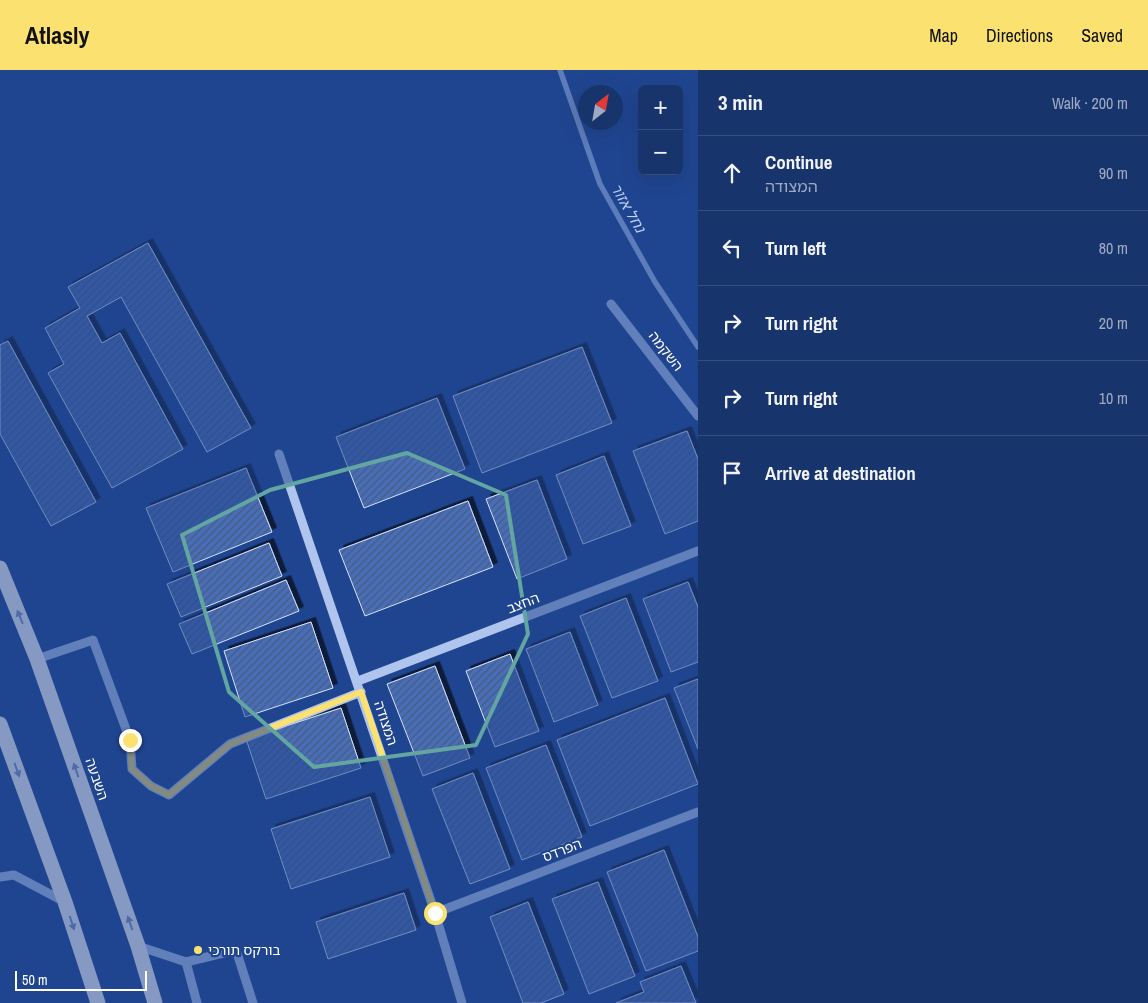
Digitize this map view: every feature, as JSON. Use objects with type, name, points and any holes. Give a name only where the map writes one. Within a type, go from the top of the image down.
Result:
[{"type":"highway","name":"השבעה","points":[[0,568],[37,659],[138,946],[155,1003]]},
{"type":"highway","points":[[0,724],[65,902],[98,1003]]},
{"type":"street","name":"השקמה","points":[[611,304],[698,416]]},
{"type":"street","name":"המצודה","points":[[279,454],[358,681],[435,913],[462,1003]]},
{"type":"street","name":"החצב","points":[[358,681],[698,551]]},
{"type":"street","points":[[37,659],[93,640],[130,740],[132,769],[151,786],[169,795],[230,744],[361,692]]},
{"type":"street","name":"הפרדס","points":[[435,913],[698,812]]},
{"type":"street","points":[[0,877],[14,875],[65,902]]},
{"type":"street","points":[[138,946],[186,962],[236,950],[253,1003]]},
{"type":"street","points":[[186,962],[197,1003]]},
{"type":"highlighted area","points":[[407,453],[506,495],[528,634],[476,745],[314,767],[229,692],[182,535],[270,490]]},
{"type":"building","points":[[148,243],[251,428],[207,452],[121,297],[87,316],[102,343],[120,333],[183,449],[112,488],[48,373],[64,364],[45,328],[80,308],[68,287]]},
{"type":"building","points":[[8,341],[96,502],[51,526],[0,434],[0,345]]},
{"type":"building","points":[[582,347],[612,423],[482,473],[453,396]]},
{"type":"building","points":[[437,398],[465,469],[364,508],[336,437]]},
{"type":"building","points":[[687,431],[698,459],[698,521],[665,534],[633,451]]},
{"type":"building","points":[[604,456],[631,526],[583,544],[556,475]]},
{"type":"building","points":[[246,468],[272,532],[173,572],[146,508]]},
{"type":"building","points":[[537,480],[567,559],[517,579],[486,499]]},
{"type":"building","points":[[468,501],[493,567],[365,616],[339,550]]},
{"type":"building","points":[[269,543],[282,576],[181,617],[167,584]]},
{"type":"building","points":[[286,580],[299,611],[192,654],[179,624]]},
{"type":"building","points":[[688,582],[698,607],[698,662],[671,672],[643,599]]},
{"type":"building","points":[[626,598],[658,681],[612,698],[580,616]]},
{"type":"building","points":[[311,622],[333,688],[245,717],[224,651]]},
{"type":"building","points":[[570,632],[598,705],[554,722],[526,649]]},
{"type":"building","points":[[510,654],[539,731],[495,747],[466,671]]},
{"type":"building","points":[[435,666],[470,758],[423,776],[387,684]]},
{"type":"building","points":[[698,679],[698,749],[674,688]]},
{"type":"building","points":[[665,698],[698,784],[590,826],[557,740]]},
{"type":"building","points":[[341,708],[361,768],[266,799],[246,739]]},
{"type":"building","points":[[546,745],[582,837],[522,860],[486,768]]},
{"type":"building","points":[[473,773],[510,869],[470,884],[432,789]]},
{"type":"building","points":[[370,797],[390,857],[291,889],[271,829]]},
{"type":"building","points":[[664,850],[698,937],[698,951],[646,971],[607,872]]},
{"type":"building","points":[[598,882],[635,976],[589,994],[552,899]]},
{"type":"building","points":[[404,893],[416,930],[328,959],[316,922]]},
{"type":"building","points":[[528,902],[564,994],[541,1003],[523,1003],[490,917]]},
{"type":"building","points":[[681,966],[696,1003],[616,1003],[644,992],[640,982]]},
{"type":"waterway","name":"נחל אזור","points":[[560,70],[600,184],[655,282],[698,347]]},
{"type":"place","name":"בורקס תורכי","points":[[198,950]]},
{"type":"route","points":[[130,740],[132,769],[151,786],[169,795],[230,744],[361,692],[435,913]]}]
